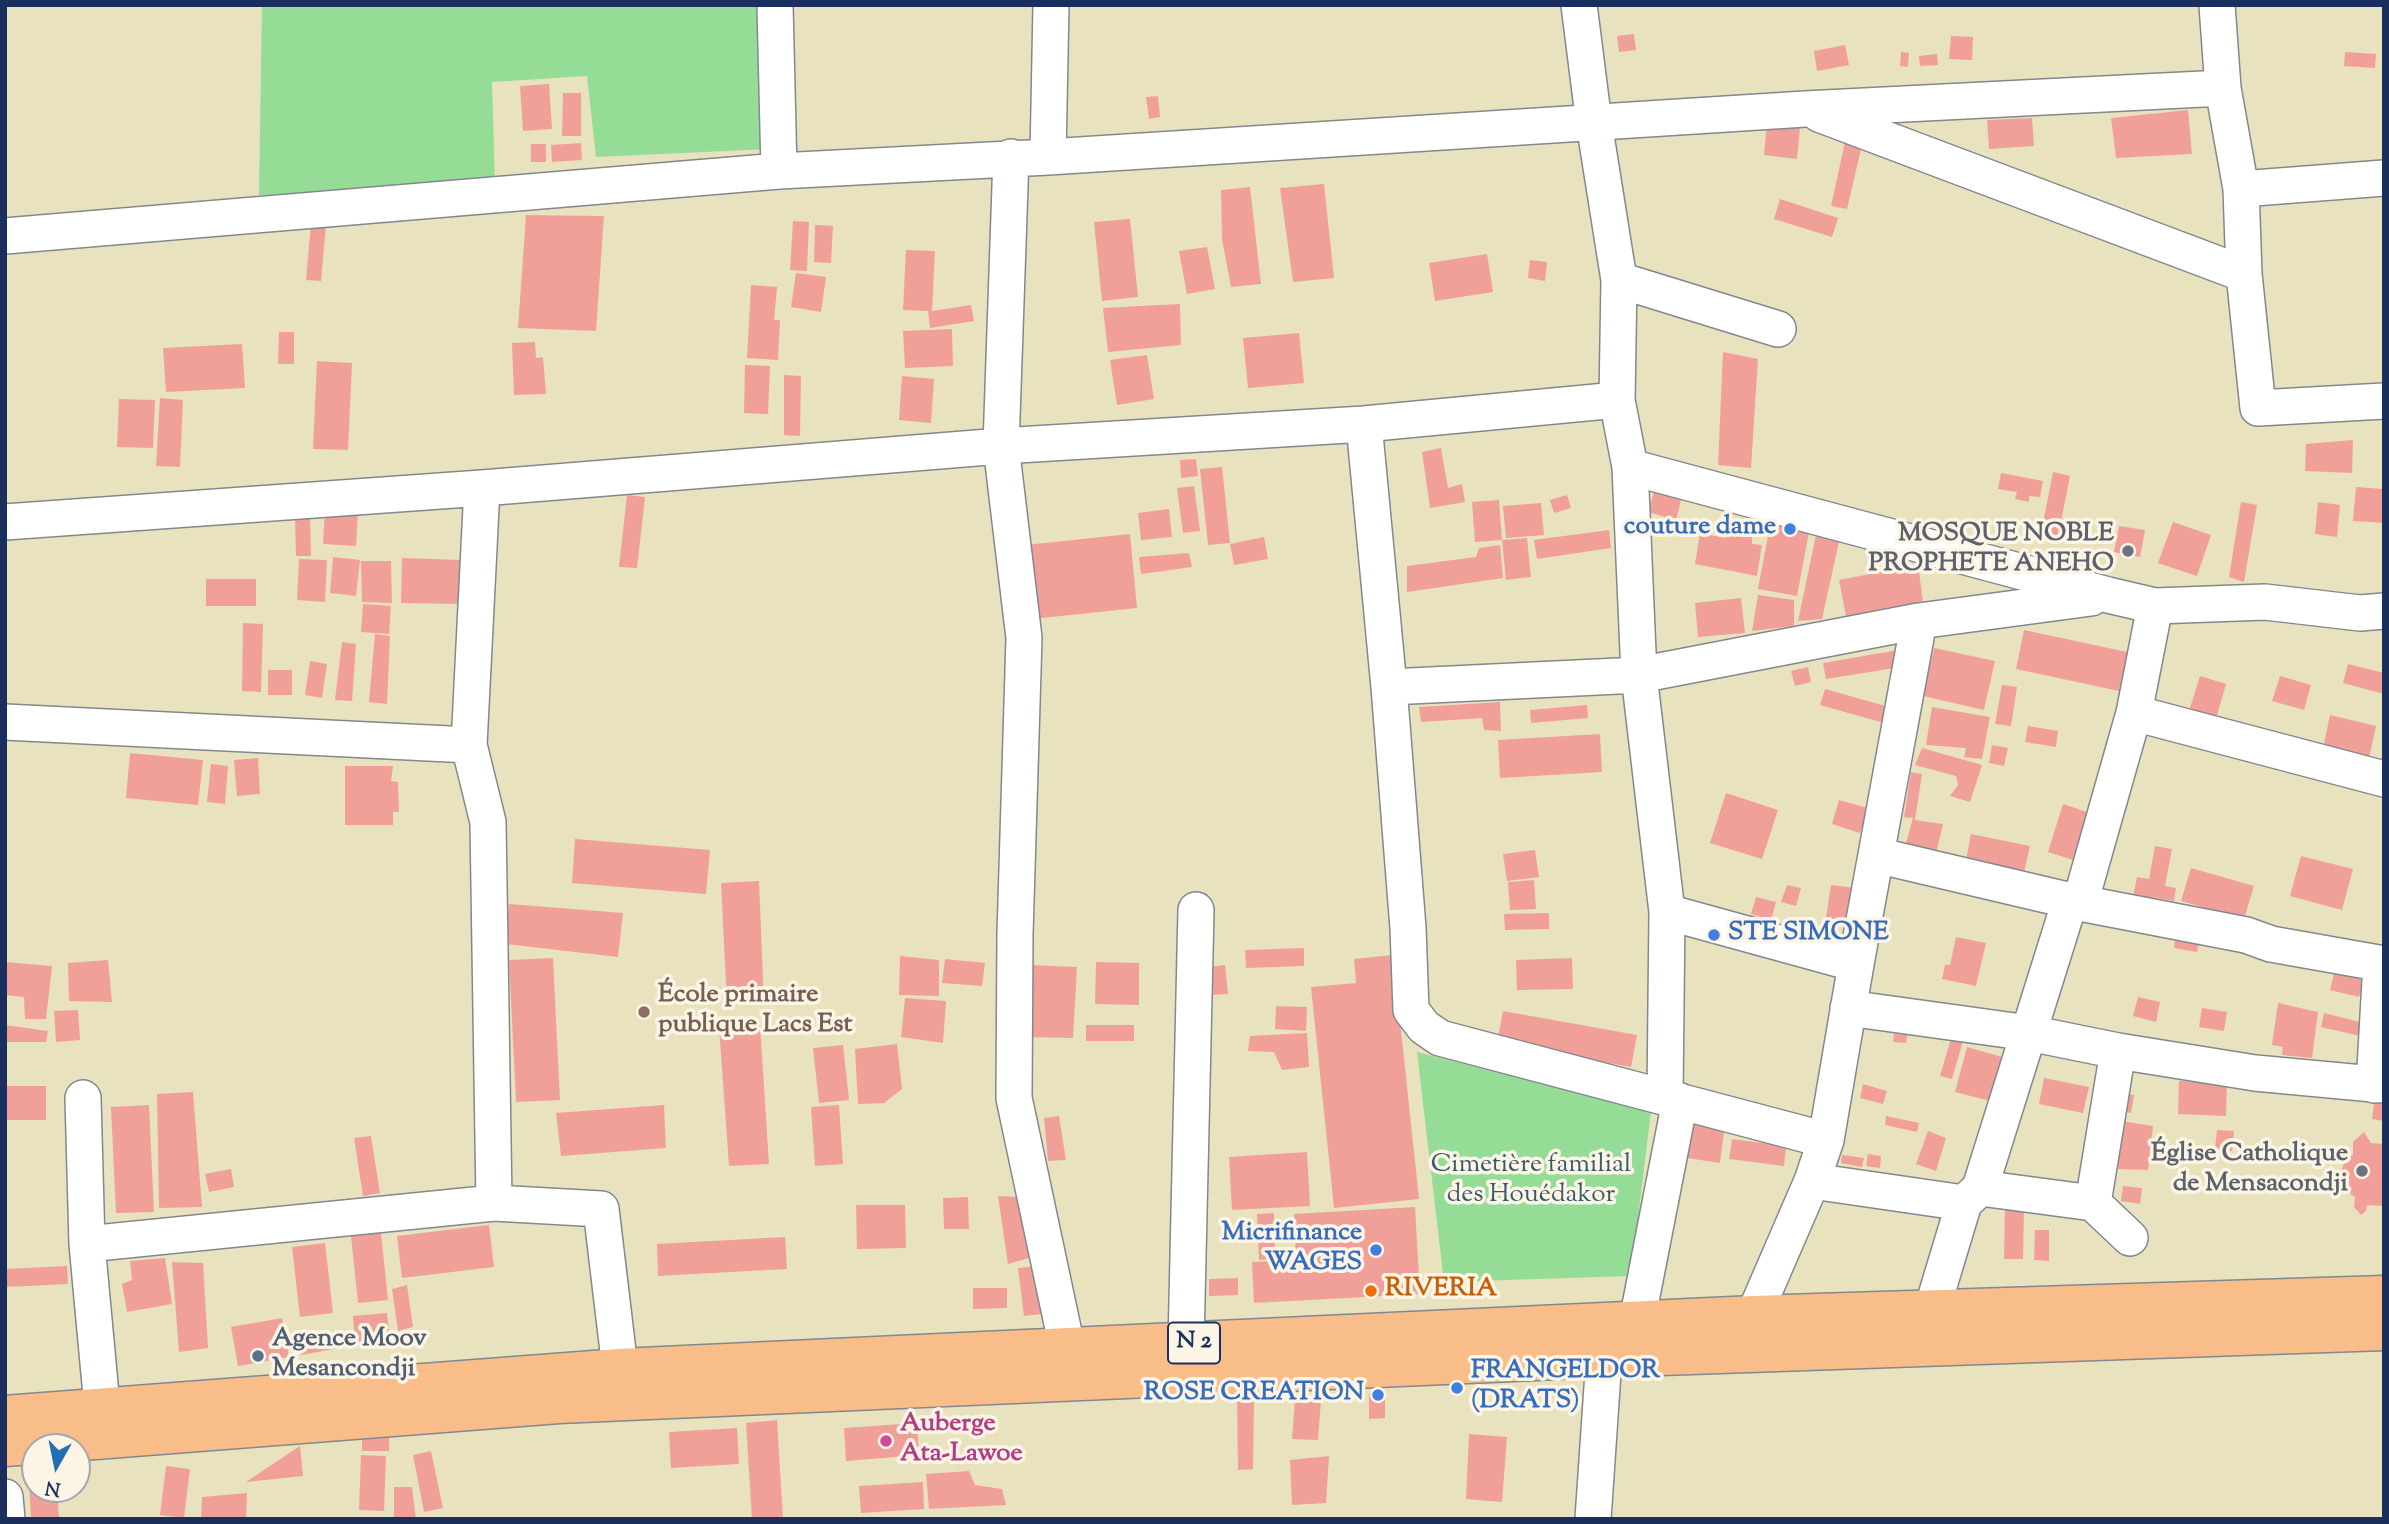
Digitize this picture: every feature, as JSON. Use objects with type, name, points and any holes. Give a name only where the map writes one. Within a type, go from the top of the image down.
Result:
[{"type":"highway","name":"N 2","points":[[5,1415],[620,1368],[1754,1315],[2384,1295]]},
{"type":"highway","name":"N 2","points":[[5,1447],[559,1404],[1604,1358],[2379,1332]]},
{"type":"street","points":[[775,5],[779,171]]},
{"type":"street","points":[[1048,157],[1051,5]]},
{"type":"street","points":[[1579,5],[1594,123],[1619,280],[1617,400],[1630,467],[1639,675],[1667,912],[1672,1099],[1637,1321]]},
{"type":"street","points":[[2217,5],[2223,88],[2241,189],[2244,274],[2258,408],[2384,401]]},
{"type":"street","points":[[5,236],[779,171],[1048,157],[1805,109],[2223,88]]},
{"type":"street","points":[[1805,109],[2244,274]]},
{"type":"street","points":[[1011,157],[1001,446],[1024,638],[1014,1098],[1067,1347]]},
{"type":"street","points":[[2241,189],[2384,178]]},
{"type":"street","points":[[1619,280],[1778,329]]},
{"type":"street","points":[[5,522],[482,488],[1001,446],[1364,424],[1617,400]]},
{"type":"street","points":[[1364,424],[1390,687],[1408,928],[1411,1010],[1424,1027],[1440,1038],[1826,1140]]},
{"type":"street","points":[[1630,467],[2155,606],[2265,602],[2360,612],[2384,611]]},
{"type":"street","points":[[482,488],[469,745],[488,822],[494,1203]]},
{"type":"street","points":[[1390,687],[1639,675],[1919,621],[2108,595]]},
{"type":"street","points":[[1932,1309],[2075,902],[2134,713],[2155,606]]},
{"type":"street","points":[[1754,1315],[1812,1181],[1826,1140],[1919,621]]},
{"type":"street","points":[[2134,713],[2384,779]]},
{"type":"street","points":[[5,722],[469,745]]},
{"type":"street","points":[[1848,1008],[2029,1033],[2118,1051],[2255,1073],[2379,1085],[2382,964],[2271,944],[2246,935],[2075,902],[1876,855]]},
{"type":"street","points":[[1186,1343],[1196,910]]},
{"type":"street","points":[[1667,912],[1856,964]]},
{"type":"street","points":[[2092,1203],[2118,1051]]},
{"type":"street","points":[[83,1097],[87,1244],[102,1406]]},
{"type":"street","points":[[1812,1181],[2092,1203],[2130,1238]]},
{"type":"street","points":[[87,1244],[494,1203],[601,1209],[620,1368]]},
{"type":"street","points":[[1594,1519],[1604,1358]]},
{"type":"street","points":[[5,1497],[7,1519]]},
{"type":"green space","points":[[262,5],[758,5],[769,149],[596,157],[587,76],[492,82],[495,188],[259,195]]},
{"type":"green space","name":"Cimetière familial des Houédakor","points":[[1417,1052],[1651,1111],[1631,1276],[1444,1282]]},
{"type":"building","points":[[1634,34],[1636,50],[1619,52],[1617,36]]},
{"type":"building","points":[[1951,36],[1973,37],[1972,60],[1949,59]]},
{"type":"building","points":[[1845,45],[1849,65],[1817,71],[1814,51]]},
{"type":"building","points":[[1901,52],[1909,53],[1908,67],[1900,66]]},
{"type":"building","points":[[2345,52],[2376,54],[2375,68],[2344,66]]},
{"type":"building","points":[[1937,54],[1938,65],[1920,66],[1919,56]]},
{"type":"building","points":[[549,84],[552,129],[523,131],[520,86]]},
{"type":"building","points":[[563,93],[581,93],[581,136],[562,136]]},
{"type":"building","points":[[1158,96],[1160,117],[1149,119],[1146,97]]},
{"type":"building","points":[[2188,110],[2192,154],[2116,158],[2111,118]]},
{"type":"building","points":[[2032,118],[2034,146],[1989,149],[1987,120]]},
{"type":"building","points":[[1767,123],[1800,127],[1797,159],[1764,155]]},
{"type":"building","points":[[1845,142],[1862,145],[1847,209],[1831,206]]},
{"type":"building","points":[[581,143],[582,160],[552,162],[551,145]]},
{"type":"building","points":[[531,144],[546,144],[546,162],[531,162]]},
{"type":"building","points":[[1324,184],[1334,278],[1293,282],[1280,188]]},
{"type":"building","points":[[1250,187],[1261,284],[1231,287],[1222,239],[1221,190]]},
{"type":"building","points":[[1780,199],[1838,218],[1832,237],[1774,219]]},
{"type":"building","points":[[526,215],[604,216],[596,331],[518,328]]},
{"type":"building","points":[[1130,219],[1138,297],[1102,301],[1094,222]]},
{"type":"building","points":[[793,221],[809,222],[807,271],[790,270]]},
{"type":"building","points":[[311,223],[326,225],[321,281],[306,280]]},
{"type":"building","points":[[815,225],[833,226],[831,263],[814,262]]},
{"type":"building","points":[[1207,247],[1215,289],[1187,294],[1179,251]]},
{"type":"building","points":[[906,250],[935,251],[932,311],[971,305],[974,321],[930,328],[928,311],[903,310]]},
{"type":"building","points":[[1487,254],[1493,292],[1435,301],[1429,263]]},
{"type":"building","points":[[1530,260],[1547,262],[1545,281],[1528,278]]},
{"type":"building","points":[[796,273],[826,277],[821,312],[791,307]]},
{"type":"building","points":[[751,285],[777,287],[774,320],[780,320],[778,360],[747,358]]},
{"type":"building","points":[[1180,304],[1181,345],[1108,352],[1103,308]]},
{"type":"building","points":[[952,329],[953,366],[905,368],[903,331]]},
{"type":"building","points":[[279,332],[294,332],[294,364],[278,364]]},
{"type":"building","points":[[1299,333],[1304,383],[1248,388],[1243,338]]},
{"type":"building","points":[[535,342],[536,358],[543,357],[546,394],[514,395],[512,343]]},
{"type":"building","points":[[242,344],[245,388],[166,392],[163,348]]},
{"type":"building","points":[[1723,352],[1758,359],[1751,468],[1718,465]]},
{"type":"building","points":[[1147,355],[1154,399],[1117,405],[1110,360]]},
{"type":"building","points":[[317,361],[352,363],[348,450],[313,449]]},
{"type":"building","points":[[745,365],[770,366],[768,414],[744,413]]},
{"type":"building","points":[[784,375],[801,376],[800,436],[784,435]]},
{"type":"building","points":[[902,376],[934,379],[931,423],[899,420]]},
{"type":"building","points":[[160,398],[183,400],[180,467],[156,466]]},
{"type":"building","points":[[119,399],[155,400],[153,448],[117,447]]},
{"type":"building","points":[[2353,440],[2352,473],[2305,471],[2306,444]]},
{"type":"building","points":[[1441,448],[1448,488],[1462,484],[1465,502],[1430,508],[1422,452]]},
{"type":"building","points":[[1196,459],[1198,476],[1181,478],[1180,460]]},
{"type":"building","points":[[1222,467],[1230,543],[1208,545],[1200,469]]},
{"type":"building","points":[[2053,472],[2070,476],[2058,537],[2041,533]]},
{"type":"building","points":[[2001,473],[2043,481],[2040,497],[2029,496],[2029,502],[2015,499],[2017,492],[1998,489]]},
{"type":"building","points":[[1194,486],[1200,531],[1183,533],[1177,488]]},
{"type":"building","points":[[2356,487],[2384,489],[2384,523],[2353,521]]},
{"type":"building","points":[[1654,492],[1681,500],[1676,520],[1648,512]]},
{"type":"building","points":[[627,495],[645,497],[637,568],[619,567]]},
{"type":"building","points":[[1567,495],[1571,508],[1554,513],[1550,500]]},
{"type":"building","points":[[1499,500],[1502,540],[1475,542],[1472,502]]},
{"type":"building","points":[[2241,502],[2257,505],[2244,582],[2229,577]]},
{"type":"building","points":[[2318,502],[2340,505],[2337,537],[2315,534]]},
{"type":"building","points":[[1541,503],[1544,535],[1506,538],[1503,506]]},
{"type":"building","points":[[1169,509],[1172,537],[1141,540],[1138,513]]},
{"type":"building","points":[[325,510],[358,511],[356,546],[323,544]]},
{"type":"building","points":[[310,515],[311,556],[296,556],[295,516]]},
{"type":"building","points":[[2173,522],[2211,535],[2197,576],[2158,563]]},
{"type":"building","points":[[1770,525],[1809,532],[1797,596],[1758,589]]},
{"type":"building","points":[[2119,526],[2145,530],[2140,557],[2114,552]]},
{"type":"building","points":[[1609,530],[1611,548],[1537,559],[1534,540]]},
{"type":"building","points":[[1727,531],[1752,537],[1752,544],[1762,545],[1757,576],[1695,564],[1700,533],[1725,538]]},
{"type":"building","points":[[1130,534],[1137,608],[1032,619],[1025,545]]},
{"type":"building","points":[[1816,535],[1840,537],[1822,619],[1798,621]]},
{"type":"building","points":[[1264,537],[1268,559],[1234,565],[1230,544]]},
{"type":"building","points":[[1527,538],[1531,577],[1506,580],[1502,540]]},
{"type":"building","points":[[1500,545],[1503,578],[1407,592],[1407,566],[1476,557],[1479,548]]},
{"type":"building","points":[[1189,553],[1192,567],[1141,574],[1139,557]]},
{"type":"building","points":[[333,557],[360,560],[356,596],[330,593]]},
{"type":"building","points":[[402,558],[461,560],[460,604],[401,603]]},
{"type":"building","points":[[299,559],[327,560],[325,602],[297,600]]},
{"type":"building","points":[[361,561],[391,561],[392,603],[362,602]]},
{"type":"building","points":[[1918,565],[1923,601],[1846,616],[1839,580]]},
{"type":"building","points":[[206,579],[256,579],[256,606],[206,606]]},
{"type":"building","points":[[1758,595],[1794,600],[1794,626],[1752,631]]},
{"type":"building","points":[[1741,598],[1745,633],[1698,637],[1695,603]]},
{"type":"building","points":[[363,604],[391,606],[389,634],[361,632]]},
{"type":"building","points":[[243,623],[263,624],[261,692],[242,691]]},
{"type":"building","points":[[2024,630],[2127,652],[2119,691],[2016,669]]},
{"type":"building","points":[[375,634],[390,636],[387,704],[369,702]]},
{"type":"building","points":[[342,642],[356,644],[352,701],[335,700]]},
{"type":"building","points":[[1934,648],[1995,661],[1984,710],[1923,696]]},
{"type":"building","points":[[1898,650],[1901,667],[1826,679],[1823,663]]},
{"type":"building","points":[[310,661],[327,664],[322,698],[305,695]]},
{"type":"building","points":[[2348,664],[2384,673],[2384,694],[2343,683]]},
{"type":"building","points":[[1808,667],[1811,682],[1795,686],[1791,671]]},
{"type":"building","points":[[268,670],[292,670],[292,695],[268,695]]},
{"type":"building","points":[[2200,676],[2226,684],[2216,719],[2189,711]]},
{"type":"building","points":[[2280,676],[2311,685],[2304,710],[2272,701]]},
{"type":"building","points":[[2002,685],[2017,687],[2011,726],[1995,724]]},
{"type":"building","points":[[1825,689],[1896,709],[1891,725],[1820,705]]},
{"type":"building","points":[[1500,702],[1501,731],[1484,730],[1482,718],[1421,722],[1419,707]]},
{"type":"building","points":[[1587,705],[1588,718],[1531,723],[1530,710]]},
{"type":"building","points":[[1932,707],[1990,717],[1982,759],[1964,757],[1966,748],[1926,745]]},
{"type":"building","points":[[2330,715],[2376,726],[2368,763],[2322,753]]},
{"type":"building","points":[[2028,726],[2058,731],[2056,747],[2025,742]]},
{"type":"building","points":[[1600,734],[1602,772],[1500,778],[1498,740]]},
{"type":"building","points":[[1992,745],[2008,748],[2004,766],[1989,763]]},
{"type":"building","points":[[1922,748],[1982,765],[1970,802],[1950,796],[1958,785],[1956,776],[1915,765]]},
{"type":"building","points":[[130,753],[203,760],[198,805],[126,798]]},
{"type":"building","points":[[258,758],[260,794],[237,796],[234,760]]},
{"type":"building","points":[[211,764],[228,766],[225,804],[207,802]]},
{"type":"building","points":[[345,766],[393,766],[391,781],[398,782],[399,812],[393,812],[393,825],[345,825]]},
{"type":"building","points":[[1911,772],[1922,774],[1915,820],[1943,824],[1936,854],[1905,847],[1913,818],[1904,817]]},
{"type":"building","points":[[1726,793],[1778,810],[1762,859],[1710,843]]},
{"type":"building","points":[[1839,800],[1868,808],[1860,833],[1832,824]]},
{"type":"building","points":[[2063,804],[2087,812],[2073,860],[2048,852]]},
{"type":"building","points":[[1971,834],[2030,846],[2024,872],[1966,860]]},
{"type":"building","points":[[575,839],[710,850],[706,894],[572,883]]},
{"type":"building","points":[[2155,846],[2172,849],[2165,886],[2176,888],[2174,901],[2151,897],[2149,905],[2132,902],[2137,877],[2149,879]]},
{"type":"building","points":[[1535,850],[1539,877],[1507,881],[1503,854]]},
{"type":"building","points":[[2301,856],[2353,869],[2342,910],[2290,896]]},
{"type":"building","points":[[2191,868],[2254,886],[2244,919],[2181,901]]},
{"type":"building","points":[[1534,880],[1536,909],[1510,910],[1508,882]]},
{"type":"building","points":[[759,881],[764,1003],[727,1004],[721,883]]},
{"type":"building","points":[[1787,885],[1801,888],[1796,906],[1781,902]]},
{"type":"building","points":[[1831,885],[1855,888],[1850,921],[1826,918]]},
{"type":"building","points":[[1756,897],[1776,902],[1771,920],[1751,914]]},
{"type":"building","points":[[509,904],[623,913],[618,957],[506,944]]},
{"type":"building","points":[[1549,913],[1549,929],[1505,930],[1504,914]]},
{"type":"building","points":[[2176,932],[2200,936],[2197,952],[2174,948]]},
{"type":"building","points":[[1956,937],[1986,943],[1976,986],[1942,979],[1945,965],[1950,965]]},
{"type":"building","points":[[1304,948],[1304,966],[1246,968],[1245,950]]},
{"type":"building","points":[[1393,955],[1419,1199],[1334,1208],[1311,987],[1356,983],[1354,959]]},
{"type":"building","points":[[900,956],[939,960],[939,996],[899,995]]},
{"type":"building","points":[[553,958],[560,1100],[516,1102],[509,960]]},
{"type":"building","points":[[1572,958],[1573,989],[1517,990],[1516,960]]},
{"type":"building","points":[[945,959],[985,963],[982,986],[942,983]]},
{"type":"building","points":[[108,960],[112,1002],[69,1001],[68,963]]},
{"type":"building","points":[[5,962],[52,966],[46,1019],[25,1019],[24,997],[5,995]]},
{"type":"building","points":[[1096,962],[1139,963],[1139,1005],[1095,1004]]},
{"type":"building","points":[[1031,965],[1077,967],[1073,1038],[1028,1037]]},
{"type":"building","points":[[1225,965],[1228,994],[1210,995],[1208,967]]},
{"type":"building","points":[[2335,970],[2364,977],[2359,997],[2330,990]]},
{"type":"building","points":[[2138,997],[2160,1002],[2156,1022],[2133,1016]]},
{"type":"building","points":[[905,998],[946,1001],[943,1043],[901,1037]]},
{"type":"building","points":[[2278,1003],[2318,1012],[2312,1058],[2282,1055],[2283,1047],[2272,1045]]},
{"type":"building","points":[[1276,1006],[1307,1007],[1306,1031],[1275,1029]]},
{"type":"building","points":[[2202,1008],[2227,1012],[2224,1031],[2199,1027]]},
{"type":"building","points":[[78,1010],[80,1040],[56,1042],[54,1011]]},
{"type":"building","points":[[1503,1011],[1637,1035],[1631,1067],[1497,1043]]},
{"type":"building","points":[[2324,1013],[2372,1025],[2369,1038],[2321,1027]]},
{"type":"building","points":[[5,1025],[48,1031],[46,1042],[5,1042]]},
{"type":"building","points":[[760,1025],[769,1164],[729,1166],[719,1027]]},
{"type":"building","points":[[1086,1025],[1134,1025],[1134,1041],[1086,1041]]},
{"type":"building","points":[[1307,1033],[1309,1067],[1282,1070],[1274,1052],[1248,1051],[1250,1036]]},
{"type":"building","points":[[1894,1034],[1907,1035],[1906,1043],[1893,1042]]},
{"type":"building","points":[[1951,1038],[1963,1041],[1952,1079],[1940,1076]]},
{"type":"building","points":[[897,1044],[902,1089],[884,1103],[858,1104],[855,1049]]},
{"type":"building","points":[[843,1045],[849,1100],[819,1103],[813,1048]]},
{"type":"building","points":[[1967,1047],[2006,1058],[1994,1102],[1955,1092]]},
{"type":"building","points":[[2044,1078],[2089,1087],[2083,1113],[2039,1104]]},
{"type":"building","points":[[2179,1081],[2227,1083],[2226,1116],[2178,1114]]},
{"type":"building","points":[[1863,1084],[1887,1091],[1883,1104],[1860,1098]]},
{"type":"building","points":[[5,1086],[46,1086],[46,1120],[5,1120]]},
{"type":"building","points":[[193,1092],[202,1207],[159,1208],[157,1094]]},
{"type":"building","points":[[2118,1092],[2134,1095],[2131,1113],[2114,1110]]},
{"type":"building","points":[[2375,1096],[2384,1097],[2384,1121],[2372,1119]]},
{"type":"building","points":[[149,1105],[154,1212],[116,1213],[111,1107]]},
{"type":"building","points":[[664,1105],[666,1148],[561,1156],[556,1113]]},
{"type":"building","points":[[839,1105],[843,1164],[815,1166],[811,1107]]},
{"type":"building","points":[[1059,1116],[1066,1160],[1048,1161],[1044,1118]]},
{"type":"building","points":[[1886,1116],[1919,1123],[1917,1132],[1885,1125]]},
{"type":"building","points":[[1692,1119],[1725,1124],[1720,1163],[1687,1158]]},
{"type":"building","points":[[2121,1121],[2153,1126],[2148,1170],[2116,1169]]},
{"type":"building","points":[[2217,1130],[2234,1131],[2232,1151],[2215,1149]]},
{"type":"building","points":[[1928,1131],[1946,1138],[1936,1171],[1916,1164]]},
{"type":"building","name":"Église Catholique de Mensacondji","points":[[2364,1132],[2371,1143],[2384,1144],[2384,1206],[2367,1205],[2366,1211],[2361,1215],[2354,1207],[2355,1197],[2342,1188],[2339,1177],[2346,1158],[2353,1155],[2353,1142]]},
{"type":"building","points":[[371,1136],[380,1193],[363,1196],[354,1138]]},
{"type":"building","points":[[1732,1139],[1786,1146],[1784,1166],[1729,1159]]},
{"type":"building","points":[[1307,1152],[1310,1206],[1232,1210],[1229,1157]]},
{"type":"building","points":[[1868,1154],[1881,1156],[1880,1168],[1866,1166]]},
{"type":"building","points":[[1842,1155],[1864,1158],[1862,1167],[1841,1163]]},
{"type":"building","points":[[231,1169],[234,1187],[209,1192],[205,1174]]},
{"type":"building","points":[[2123,1186],[2142,1188],[2140,1204],[2121,1201]]},
{"type":"building","points":[[998,1196],[1017,1197],[1029,1258],[1008,1264]]},
{"type":"building","points":[[968,1197],[969,1229],[944,1229],[943,1198]]},
{"type":"building","points":[[856,1205],[905,1205],[906,1248],[857,1249]]},
{"type":"building","points":[[2005,1205],[2024,1206],[2023,1259],[2004,1259]]},
{"type":"building","points":[[1415,1207],[1420,1294],[1254,1303],[1252,1262],[1296,1260],[1294,1214]]},
{"type":"building","points":[[1274,1213],[1275,1259],[1259,1260],[1257,1214]]},
{"type":"building","points":[[489,1225],[494,1267],[402,1278],[397,1236]]},
{"type":"building","points":[[2035,1230],[2049,1230],[2049,1261],[2034,1260]]},
{"type":"building","points":[[381,1233],[388,1300],[358,1303],[351,1236]]},
{"type":"building","points":[[785,1237],[787,1269],[658,1276],[657,1244]]},
{"type":"building","points":[[325,1243],[333,1313],[300,1317],[292,1247]]},
{"type":"building","points":[[165,1258],[172,1304],[127,1312],[122,1284],[132,1280],[130,1261]]},
{"type":"building","points":[[172,1262],[203,1263],[208,1348],[179,1352]]},
{"type":"building","points":[[67,1266],[68,1284],[5,1287],[5,1269]]},
{"type":"building","points":[[1037,1266],[1043,1314],[1024,1316],[1018,1268]]},
{"type":"building","points":[[1238,1278],[1238,1295],[1209,1296],[1209,1279]]},
{"type":"building","points":[[407,1285],[413,1327],[398,1331],[392,1289]]},
{"type":"building","points":[[973,1288],[1007,1288],[1007,1308],[973,1309]]},
{"type":"building","points":[[387,1313],[390,1340],[355,1343],[353,1316]]},
{"type":"building","points":[[282,1318],[289,1357],[238,1366],[231,1327]]},
{"type":"building","points":[[342,1333],[345,1347],[301,1355],[298,1341]]},
{"type":"building","points":[[1369,1393],[1385,1393],[1385,1418],[1369,1419]]},
{"type":"building","points":[[1254,1399],[1253,1469],[1238,1470],[1237,1400]]},
{"type":"building","points":[[1295,1399],[1321,1400],[1318,1440],[1292,1439]]},
{"type":"building","points":[[777,1420],[783,1519],[752,1519],[746,1423]]},
{"type":"building","points":[[917,1423],[919,1455],[846,1461],[844,1428]]},
{"type":"building","points":[[737,1428],[739,1464],[671,1468],[669,1432]]},
{"type":"building","points":[[1469,1434],[1507,1437],[1502,1502],[1466,1499]]},
{"type":"building","points":[[389,1438],[389,1451],[362,1451],[362,1439]]},
{"type":"building","points":[[300,1446],[303,1476],[246,1482]]},
{"type":"building","points":[[431,1451],[443,1508],[424,1512],[413,1455]]},
{"type":"building","points":[[361,1455],[386,1456],[384,1511],[359,1510]]},
{"type":"building","points":[[1329,1456],[1326,1503],[1292,1505],[1290,1460]]},
{"type":"building","points":[[166,1466],[190,1469],[184,1518],[160,1515]]},
{"type":"building","points":[[969,1471],[975,1485],[1002,1489],[1006,1505],[929,1509],[926,1474]]},
{"type":"building","points":[[923,1482],[924,1509],[861,1513],[859,1486]]},
{"type":"building","points":[[394,1487],[412,1487],[416,1519],[394,1519]]},
{"type":"building","points":[[247,1493],[246,1519],[201,1519],[202,1497]]},
{"type":"building","points":[[30,1503],[58,1503],[59,1519],[31,1519]]},
{"type":"place","name":"couture dame","points":[[1790,529]]},
{"type":"place","name":"MOSQUE NOBLE PROPHETE ANEHO","points":[[2128,551]]},
{"type":"place","name":"STE SIMONE","points":[[1714,935]]},
{"type":"place","name":"École primaire publique Lacs Est","points":[[644,1012]]},
{"type":"place","name":"Église Catholique de Mensacondji","points":[[2362,1171]]},
{"type":"place","name":"Micrifinance WAGES","points":[[1376,1250]]},
{"type":"place","name":"RIVERIA","points":[[1371,1291]]},
{"type":"place","name":"Agence Moov Mesancondji","points":[[258,1356]]},
{"type":"place","name":"FRANGELDOR (DRATS)","points":[[1457,1388]]},
{"type":"place","name":"ROSE CREATION","points":[[1378,1395]]},
{"type":"place","name":"Auberge Ata-Lawoe","points":[[886,1441]]}]
